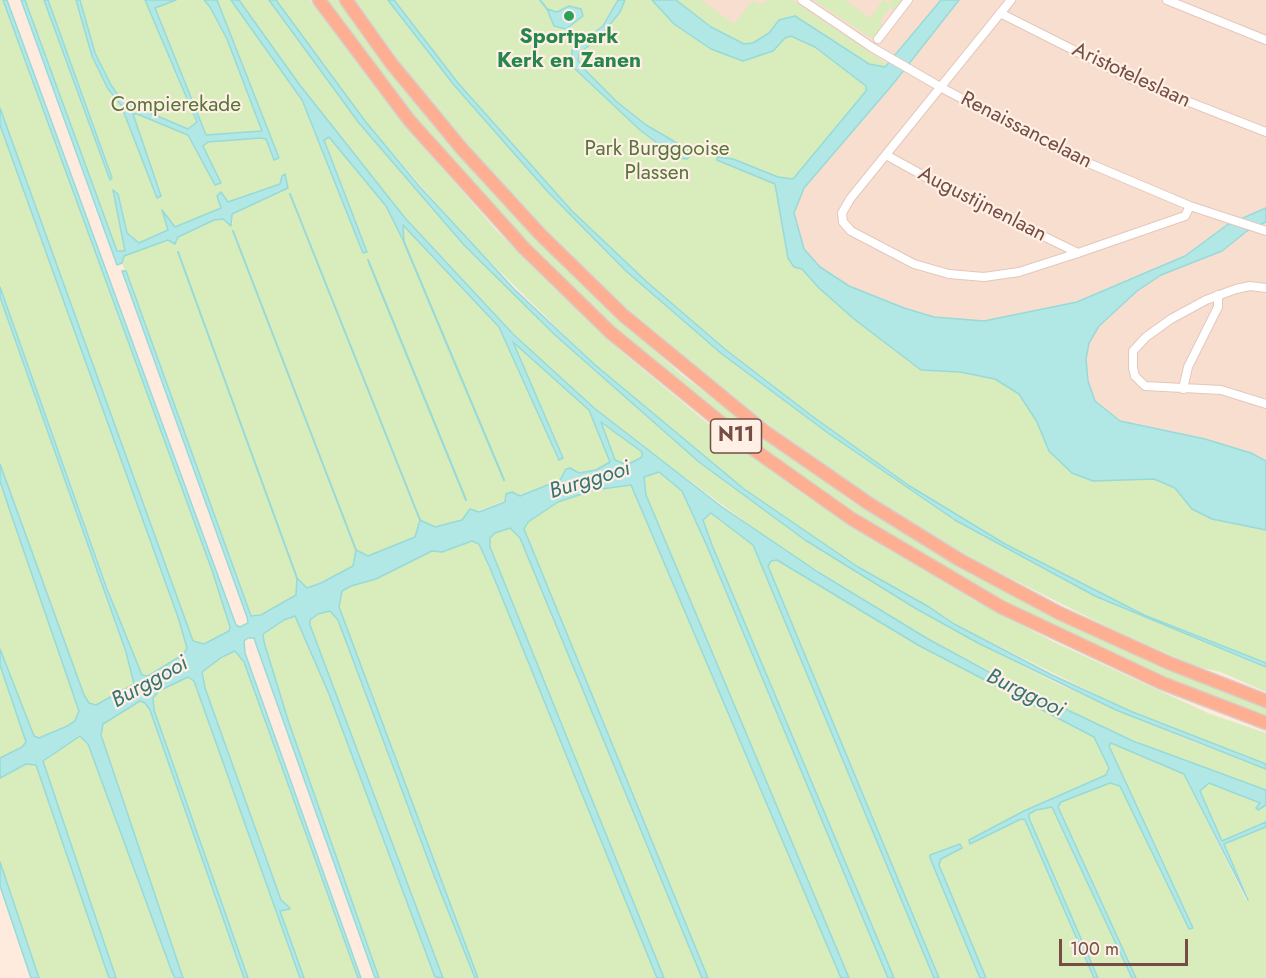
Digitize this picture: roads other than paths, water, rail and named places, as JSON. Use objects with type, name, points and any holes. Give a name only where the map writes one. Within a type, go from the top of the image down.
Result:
[{"type":"highway","name":"N11","points":[[319,0],[445,164],[524,248],[610,332],[677,390],[753,449],[852,519],[1001,607],[1162,683],[1266,723]]},
{"type":"highway","name":"N11","points":[[346,0],[391,63],[462,149],[540,234],[623,315],[690,373],[764,431],[868,503],[960,560],[1059,613],[1169,663],[1266,701]]},
{"type":"street","name":"Renaissancelaan","points":[[802,0],[886,56],[1067,154],[1190,206],[1262,230]]},
{"type":"street","points":[[878,39],[908,0]]},
{"type":"street","name":"Augustijnenlaan","points":[[1011,0],[850,200],[842,213],[843,222],[851,231],[914,264],[949,274],[984,277],[1019,272],[1078,253],[1185,216],[1190,206]]},
{"type":"street","points":[[1167,0],[1266,40]]},
{"type":"street","name":"Aristoteleslaan","points":[[1000,13],[1133,80],[1219,116],[1266,132]]},
{"type":"street","name":"Augustijnenlaan","points":[[886,155],[953,192],[1078,253]]},
{"type":"street","points":[[1266,288],[1250,286],[1218,295],[1171,319],[1146,337],[1133,351],[1133,368],[1139,382],[1155,388],[1221,390],[1266,404]]},
{"type":"street","points":[[1183,389],[1188,367],[1218,307],[1218,295]]},
{"type":"water","name":"Burggooi","points":[[3,0],[7,0],[236,625],[240,627],[248,623],[247,617],[122,271],[126,271],[251,616],[261,615],[296,595],[297,578],[307,588],[353,566],[356,550],[368,556],[415,537],[420,520],[435,527],[462,520],[470,509],[479,512],[505,502],[506,494],[512,492],[520,496],[560,480],[566,469],[570,468],[579,473],[596,470],[610,462],[589,410],[513,342],[563,458],[559,460],[499,327],[403,225],[404,242],[386,206],[329,137],[324,140],[367,252],[363,253],[302,100],[231,0],[239,0],[299,84],[405,218],[513,334],[594,408],[722,507],[818,572],[928,639],[1002,679],[1133,741],[1266,790],[1266,805],[1258,810],[1256,808],[1260,803],[1209,783],[1200,791],[1222,841],[1266,822],[1266,827],[1224,844],[1248,900],[1184,774],[1111,743],[1109,746],[1193,928],[1189,929],[1120,786],[1110,783],[1061,802],[1058,807],[1136,978],[1132,978],[1052,807],[1036,810],[1029,814],[1029,818],[1098,978],[1094,978],[1025,820],[1021,819],[970,844],[969,840],[1024,811],[1106,775],[1109,768],[1094,737],[918,645],[777,560],[771,561],[768,566],[939,978],[934,978],[753,545],[711,513],[703,520],[712,545],[894,978],[888,978],[707,546],[682,491],[659,472],[644,477],[646,495],[849,978],[841,978],[631,485],[594,490],[558,502],[528,522],[524,529],[708,978],[702,978],[520,538],[510,528],[495,533],[490,538],[490,547],[664,978],[657,978],[490,568],[479,544],[472,541],[442,552],[432,551],[376,579],[351,586],[342,591],[339,607],[478,978],[475,978],[435,878],[338,620],[330,611],[318,614],[310,620],[310,625],[443,978],[435,977],[329,694],[295,616],[284,620],[263,634],[264,642],[288,720],[379,978],[375,978],[254,638],[248,638],[244,641],[245,653],[361,978],[358,978],[244,662],[235,651],[222,657],[202,672],[205,688],[281,900],[290,909],[280,911],[304,978],[300,978],[194,681],[188,677],[159,691],[153,698],[154,710],[248,978],[244,978],[150,710],[145,703],[140,701],[103,724],[101,735],[183,978],[175,978],[172,972],[88,744],[80,736],[43,761],[116,978],[109,978],[36,765],[26,764],[0,778],[0,758],[22,747],[26,742],[0,665],[0,649],[34,736],[39,738],[67,726],[75,721],[79,711],[0,481],[0,464],[84,695],[89,703],[96,705],[134,684],[126,652],[0,297],[0,287],[107,589],[142,675],[148,676],[184,654],[187,648],[178,617],[0,125],[0,108],[193,641],[204,644],[229,631],[230,627],[213,573]],"holes":[[[601,422],[642,452],[642,457],[627,465],[615,460]]]},
{"type":"water","points":[[21,0],[25,0],[117,251],[125,251],[113,190],[118,194],[127,233],[139,243],[168,230],[162,210],[175,227],[221,208],[217,196],[221,192],[228,202],[280,184],[285,174],[288,188],[232,214],[231,226],[223,219],[214,220],[178,237],[175,244],[168,240],[124,256],[122,263],[117,265]]},
{"type":"water","points":[[44,0],[48,0],[112,178],[110,180]]},
{"type":"water","points":[[76,0],[80,0],[95,53],[122,101],[188,129],[197,122],[145,0],[176,0],[155,8],[206,135],[262,131],[227,39],[204,0],[217,0],[279,158],[274,160],[266,139],[208,142],[203,146],[221,183],[215,185],[188,135],[133,114],[161,196],[157,198],[121,105],[108,89],[92,56]]},
{"type":"water","points":[[269,0],[276,0],[365,121],[419,186],[514,289],[594,364],[744,489],[858,567],[929,607],[954,624],[1052,675],[1130,711],[1266,764],[1266,769],[1116,710],[978,643],[915,608],[805,540],[699,462],[555,335],[464,245],[359,123]]},
{"type":"water","points":[[388,0],[394,0],[458,83],[572,211],[648,283],[726,350],[812,416],[908,485],[1005,544],[1144,615],[1266,663],[1266,667],[1095,596],[955,520],[828,433],[722,354],[626,271],[548,192],[454,85]]},
{"type":"water","points":[[618,0],[625,0],[620,12],[603,33],[579,54],[578,60],[617,102],[646,125],[689,150],[692,155],[687,159],[677,158],[640,130],[572,66],[572,50],[603,26]]},
{"type":"water","points":[[652,0],[676,0],[711,27],[744,44],[753,43],[769,33],[779,20],[795,16],[869,64],[885,67],[941,0],[959,0],[893,84],[804,188],[794,213],[804,249],[820,267],[849,286],[904,308],[934,317],[984,321],[1077,302],[1185,256],[1227,225],[1266,208],[1266,222],[1247,231],[1222,251],[1161,275],[1137,291],[1099,326],[1089,343],[1086,359],[1088,381],[1095,401],[1120,421],[1205,439],[1251,453],[1266,461],[1266,530],[1212,519],[1192,509],[1175,488],[1154,479],[1093,481],[1072,473],[1049,451],[1037,422],[1019,394],[995,379],[960,372],[921,370],[854,319],[819,288],[802,269],[794,267],[788,258],[775,184],[717,160],[717,157],[733,159],[778,177],[793,179],[866,91],[866,86],[815,47],[791,36],[785,38],[773,51],[743,61],[711,49],[674,24]]},
{"type":"water","points":[[569,6],[581,9],[583,16],[566,29],[554,26],[547,9],[557,12]]},
{"type":"water","points":[[960,844],[962,848],[941,859],[939,865],[986,978],[980,978],[930,858],[930,855]]},
{"type":"water","points":[[0,862],[39,978],[31,978],[0,886]]},
{"type":"waterway","points":[[540,0],[547,9]]},
{"type":"waterway","points":[[290,194],[420,520]]},
{"type":"waterway","points":[[233,231],[356,550]]},
{"type":"waterway","points":[[404,242],[504,480]]},
{"type":"waterway","points":[[178,252],[297,578]]},
{"type":"waterway","points":[[368,260],[466,500]]},
{"type":"place","name":"Sportpark Kerk en Zanen","points":[[569,16]]},
{"type":"park label","name":"Compierekade","points":[[176,106]]},
{"type":"park label","name":"Park Burggooise Plassen","points":[[657,162]]}]
